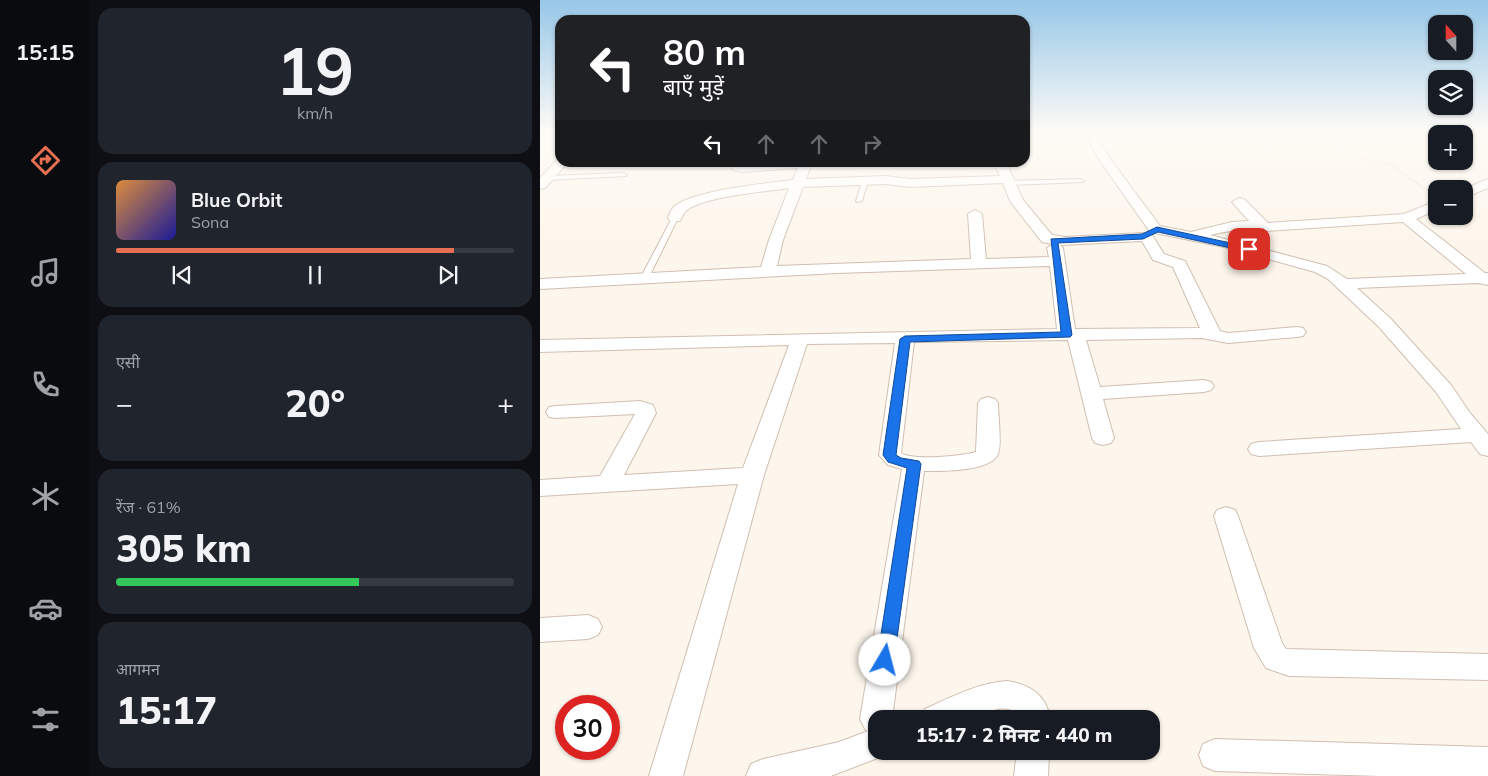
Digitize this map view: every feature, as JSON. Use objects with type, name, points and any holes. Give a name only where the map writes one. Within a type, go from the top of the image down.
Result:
[{"type":"street","points":[[544,181],[556,168]]},
{"type":"street","points":[[768,272],[776,240],[803,168]]},
{"type":"street","points":[[1111,168],[1151,226],[1147,238],[1158,258],[1181,265],[1212,334]]},
{"type":"street","points":[[948,170],[1004,173]]},
{"type":"street","points":[[675,218],[679,209],[696,201],[729,193],[799,183],[865,180],[889,180],[910,183],[1004,173]]},
{"type":"street","points":[[1004,173],[1017,201],[1043,237],[1054,241],[1150,233],[1188,236],[1231,244],[1328,272],[1385,323],[1444,390],[1482,442]]},
{"type":"street","points":[[1473,190],[1488,183]]},
{"type":"street","points":[[1239,202],[1260,224],[1266,227],[1406,218],[1428,208]]},
{"type":"street","points":[[975,214],[978,264]]},
{"type":"street","points":[[1406,218],[1486,280]]},
{"type":"street","points":[[1188,236],[1232,226],[1260,224]]},
{"type":"street","points":[[1054,241],[1056,261],[1071,335],[1091,394],[1103,438]]},
{"type":"street","points":[[540,284],[768,272],[1056,261]]},
{"type":"street","points":[[1343,284],[1486,280]]},
{"type":"street","points":[[540,346],[719,340],[905,339],[1202,333],[1228,338],[1297,332]]},
{"type":"street","points":[[666,776],[752,475],[800,339]]},
{"type":"street","points":[[905,339],[890,455],[892,459],[914,464],[977,460],[984,457],[988,453],[988,403]]},
{"type":"street","points":[[1091,394],[1204,386]]},
{"type":"street","points":[[556,412],[640,407],[646,409],[646,414],[607,484]]},
{"type":"street","points":[[1259,449],[1482,442]]},
{"type":"street","points":[[878,710],[914,464]]},
{"type":"street","points":[[540,488],[752,475]]},
{"type":"street","points":[[1226,516],[1269,648],[1276,659],[1289,663],[1488,667]]},
{"type":"street","points":[[540,630],[588,627]]},
{"type":"street","points":[[958,710],[998,694],[1014,694],[1024,699],[1032,710]]},
{"type":"street","points":[[763,776],[809,770],[839,758],[868,737]]},
{"type":"street","points":[[1215,755],[1488,763]]},
{"type":"street","points":[[1031,776],[1032,760]]},
{"type":"lane","points":[[1004,173],[1081,181]]},
{"type":"lane","points":[[544,181],[624,175]]},
{"type":"lane","points":[[859,201],[865,180]]},
{"type":"lane","points":[[644,279],[675,218]]},
{"type":"path","points":[[1396,168],[1428,191]]},
{"type":"route","points":[[885,660],[914,464],[899,462],[892,459],[890,455],[905,339],[1066,335],[1054,241],[1143,237],[1157,230],[1249,249]]}]
